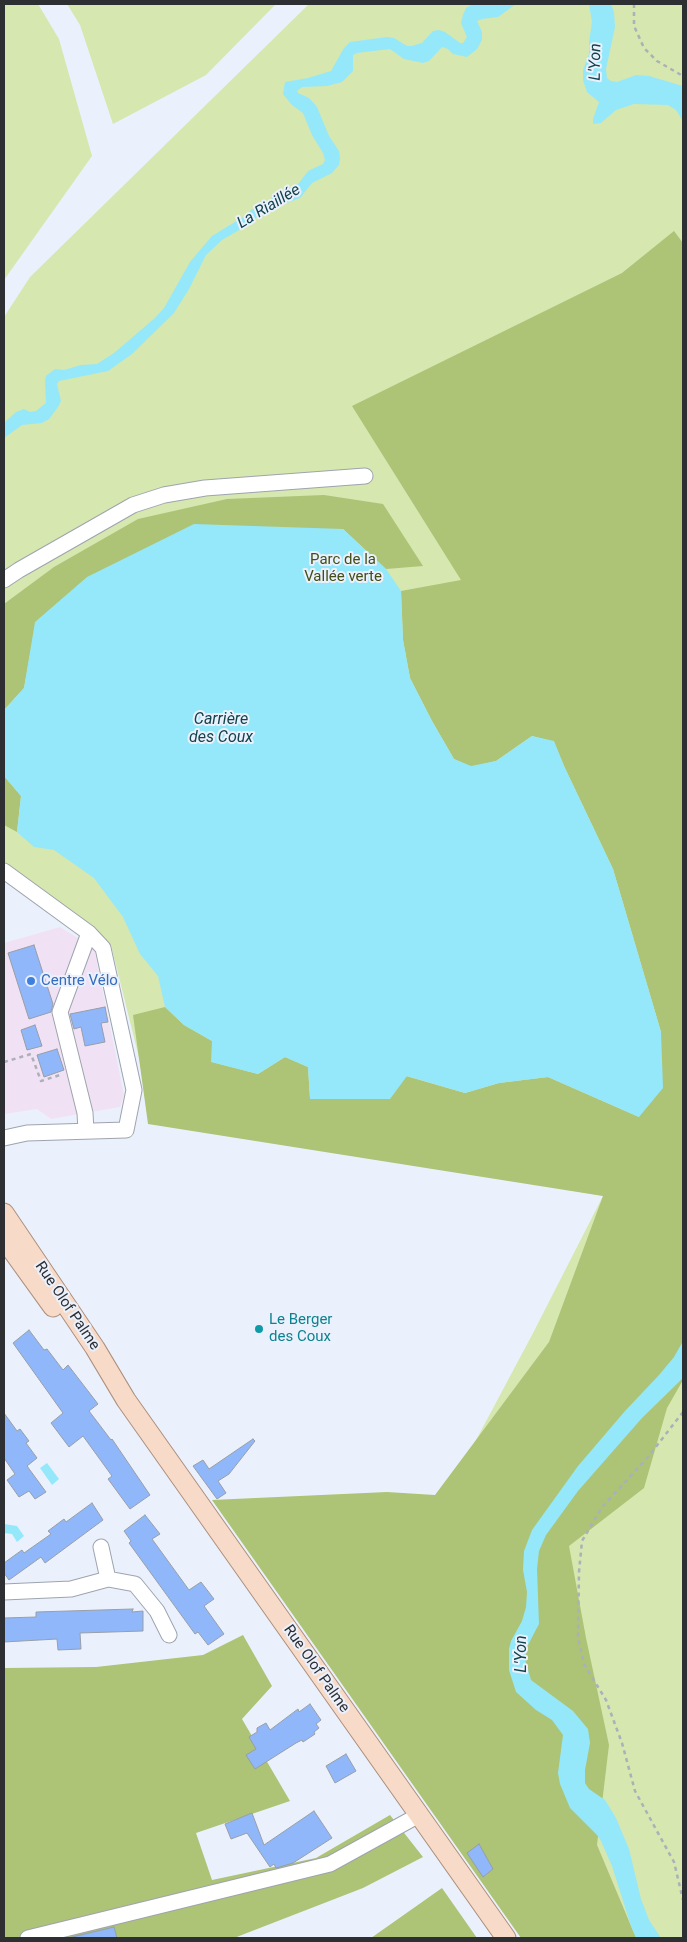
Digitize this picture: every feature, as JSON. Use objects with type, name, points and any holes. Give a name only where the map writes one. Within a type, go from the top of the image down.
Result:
[{"type":"main road","name":"Rue Olof Palme","points":[[4,1213],[95,1348],[126,1400],[506,1938]]},
{"type":"main road","name":"Rue Olof Palme","points":[[4,1239],[85,1353],[126,1400]]},
{"type":"street","points":[[4,580],[133,506],[164,494],[205,488],[365,476]]},
{"type":"street","points":[[4,871],[89,933],[103,948],[134,1090],[126,1130],[27,1133],[4,1138]]},
{"type":"street","points":[[86,1131],[85,1113],[60,1012],[89,933]]},
{"type":"street","points":[[101,1547],[108,1579]]},
{"type":"street","points":[[4,1592],[71,1589],[108,1579],[135,1584],[157,1611],[169,1635]]},
{"type":"street","points":[[28,1938],[330,1864],[419,1815]]},
{"type":"path","points":[[634,4],[634,26],[644,48],[657,61],[683,76]]},
{"type":"path","points":[[4,1062],[31,1054],[41,1081],[75,1071]]},
{"type":"path","points":[[683,1412],[648,1458],[602,1507],[582,1541],[578,1572],[578,1638],[584,1664],[606,1700],[622,1743],[634,1791],[674,1862],[683,1900]]},
{"type":"shaded area","points":[[60,927],[94,948],[124,1095],[120,1107],[51,1119],[37,1109],[4,1114],[4,943]]},
{"type":"green space","points":[[4,4],[38,4],[59,39],[92,156],[4,280]]},
{"type":"green space","points":[[67,4],[276,4],[206,75],[113,124],[80,25]]},
{"type":"green space","name":"Parc de la Vallée verte","points":[[309,4],[683,4],[683,1938],[524,1938],[443,1502],[603,1196],[154,1118],[111,945],[4,881],[4,317],[30,277]]},
{"type":"green space","points":[[674,231],[683,243],[683,1380],[667,1408],[644,1488],[569,1546],[609,1745],[597,1845],[634,1933],[640,1938],[521,1938],[212,1500],[387,1492],[435,1495],[549,1342],[603,1196],[148,1124],[133,1015],[165,1007],[184,1025],[212,1041],[212,1062],[258,1074],[285,1057],[308,1067],[310,1098],[406,1076],[465,1093],[499,1083],[548,1077],[639,1117],[661,1032],[613,869],[554,742],[532,736],[496,761],[471,767],[454,759],[432,721],[410,678],[403,640],[401,591],[461,580],[352,406],[622,273]]},
{"type":"green space","points":[[324,495],[383,504],[423,566],[386,569],[343,529],[36,622],[24,688],[4,710],[4,604],[54,567],[138,519],[227,499]]},
{"type":"green space","points":[[4,776],[21,796],[17,832],[4,825]]},
{"type":"green space","points":[[243,1635],[272,1686],[242,1719],[290,1801],[196,1833],[212,1880],[316,1858],[390,1815],[423,1857],[363,1888],[234,1938],[4,1938],[4,1668],[96,1667],[203,1655]]},
{"type":"green space","points":[[442,1888],[477,1938],[371,1938]]},
{"type":"water","points":[[473,4],[516,4],[498,17],[477,21],[482,32],[482,40],[477,49],[467,57],[453,54],[448,49],[442,47],[429,61],[423,63],[404,59],[390,49],[357,53],[353,55],[353,71],[342,82],[327,86],[302,87],[297,91],[309,98],[317,107],[329,136],[339,151],[339,165],[332,173],[312,183],[300,198],[274,208],[254,219],[249,212],[251,210],[299,183],[308,171],[323,164],[325,160],[303,113],[292,105],[283,94],[285,82],[331,71],[344,48],[350,42],[387,37],[394,38],[407,46],[411,46],[422,43],[433,31],[439,30],[463,43],[467,37],[461,23],[463,15],[466,8]]},
{"type":"water","name":"L'Yon","points":[[589,4],[611,4],[614,12],[615,27],[606,69],[607,78],[617,82],[636,75],[649,76],[683,86],[683,121],[676,110],[668,105],[634,104],[616,110],[601,123],[593,124],[599,102],[587,92],[583,80],[583,70],[589,54],[592,22]]},
{"type":"water","points":[[243,217],[248,224],[222,240],[206,255],[189,289],[174,313],[132,354],[108,371],[59,381],[57,384],[61,401],[49,419],[42,423],[22,425],[4,438],[4,423],[16,412],[24,409],[30,412],[36,411],[46,403],[46,376],[55,369],[64,370],[81,365],[97,364],[114,353],[164,308],[190,262],[212,236]]},
{"type":"water","name":"Carrière des Coux","points":[[194,524],[343,529],[386,569],[401,591],[403,640],[410,678],[454,759],[471,766],[496,761],[532,736],[554,741],[613,869],[661,1032],[663,1088],[639,1117],[548,1077],[499,1083],[465,1093],[407,1076],[390,1099],[310,1099],[308,1067],[285,1057],[258,1074],[211,1062],[212,1041],[184,1025],[165,1007],[158,976],[140,954],[123,917],[94,878],[54,850],[34,847],[17,832],[21,796],[4,776],[4,710],[24,688],[35,622],[87,577]]},
{"type":"water","name":"L'Yon","points":[[683,1341],[683,1378],[642,1418],[578,1491],[546,1535],[539,1551],[537,1569],[539,1624],[528,1645],[525,1659],[531,1680],[573,1711],[588,1729],[590,1743],[585,1770],[585,1783],[589,1789],[605,1800],[616,1818],[629,1849],[641,1899],[649,1920],[661,1938],[636,1938],[612,1866],[601,1841],[570,1808],[560,1784],[558,1773],[563,1735],[552,1720],[536,1710],[516,1692],[509,1670],[509,1649],[511,1641],[522,1621],[526,1607],[527,1592],[523,1570],[524,1551],[532,1530],[578,1466],[659,1375],[674,1357]]},
{"type":"water","points":[[47,1463],[59,1479],[52,1485],[40,1468]]},
{"type":"water","points":[[4,1524],[17,1526],[24,1536],[17,1542],[12,1534],[4,1533]]},
{"type":"building","points":[[34,945],[53,1004],[51,1012],[29,1019],[8,953]]},
{"type":"building","points":[[105,1007],[108,1022],[101,1023],[105,1042],[85,1046],[81,1027],[74,1029],[70,1014]]},
{"type":"building","points":[[35,1025],[42,1046],[27,1050],[21,1030]]},
{"type":"building","points":[[57,1049],[64,1070],[44,1077],[37,1055]]},
{"type":"building","points":[[29,1330],[44,1350],[47,1349],[63,1370],[68,1365],[98,1404],[89,1411],[112,1439],[150,1495],[130,1509],[108,1479],[112,1476],[83,1436],[69,1447],[51,1423],[63,1413],[13,1343]]},
{"type":"building","points":[[4,1413],[17,1431],[20,1429],[29,1441],[26,1443],[37,1458],[27,1466],[46,1492],[35,1499],[29,1491],[19,1497],[7,1480],[15,1474],[4,1458]]},
{"type":"building","points":[[253,1439],[255,1441],[229,1474],[218,1481],[226,1493],[217,1499],[193,1466],[203,1460],[209,1469]]},
{"type":"building","points":[[92,1503],[103,1520],[45,1563],[41,1557],[9,1580],[4,1573],[4,1563],[22,1550],[24,1553],[51,1534],[48,1531],[64,1519],[66,1522]]},
{"type":"building","points":[[145,1515],[160,1534],[152,1539],[189,1590],[201,1582],[214,1599],[204,1606],[224,1634],[208,1645],[198,1632],[195,1634],[129,1543],[131,1541],[124,1531]]},
{"type":"building","points":[[133,1609],[132,1612],[143,1611],[143,1631],[80,1633],[81,1649],[58,1650],[57,1639],[4,1642],[4,1618],[36,1617],[36,1612]]},
{"type":"building","points":[[310,1704],[321,1720],[316,1724],[319,1728],[314,1732],[315,1734],[303,1742],[302,1740],[296,1743],[255,1769],[246,1755],[256,1749],[249,1737],[257,1732],[257,1728],[266,1723],[270,1730],[298,1709],[299,1712]]},
{"type":"building","points":[[346,1754],[356,1771],[335,1783],[326,1766]]},
{"type":"building","points":[[314,1811],[332,1838],[293,1863],[276,1868],[274,1864],[270,1867],[247,1833],[231,1839],[225,1824],[252,1813],[264,1845]]},
{"type":"building","points":[[479,1844],[493,1869],[483,1877],[467,1853]]},
{"type":"building","points":[[114,1927],[117,1938],[68,1938]]},
{"type":"waterway","name":"La Riaillée","points":[[242,223],[257,213]]},
{"type":"place","name":"Centre Vélo","points":[[31,981]]},
{"type":"place","name":"Le Berger des Coux","points":[[259,1329]]}]
